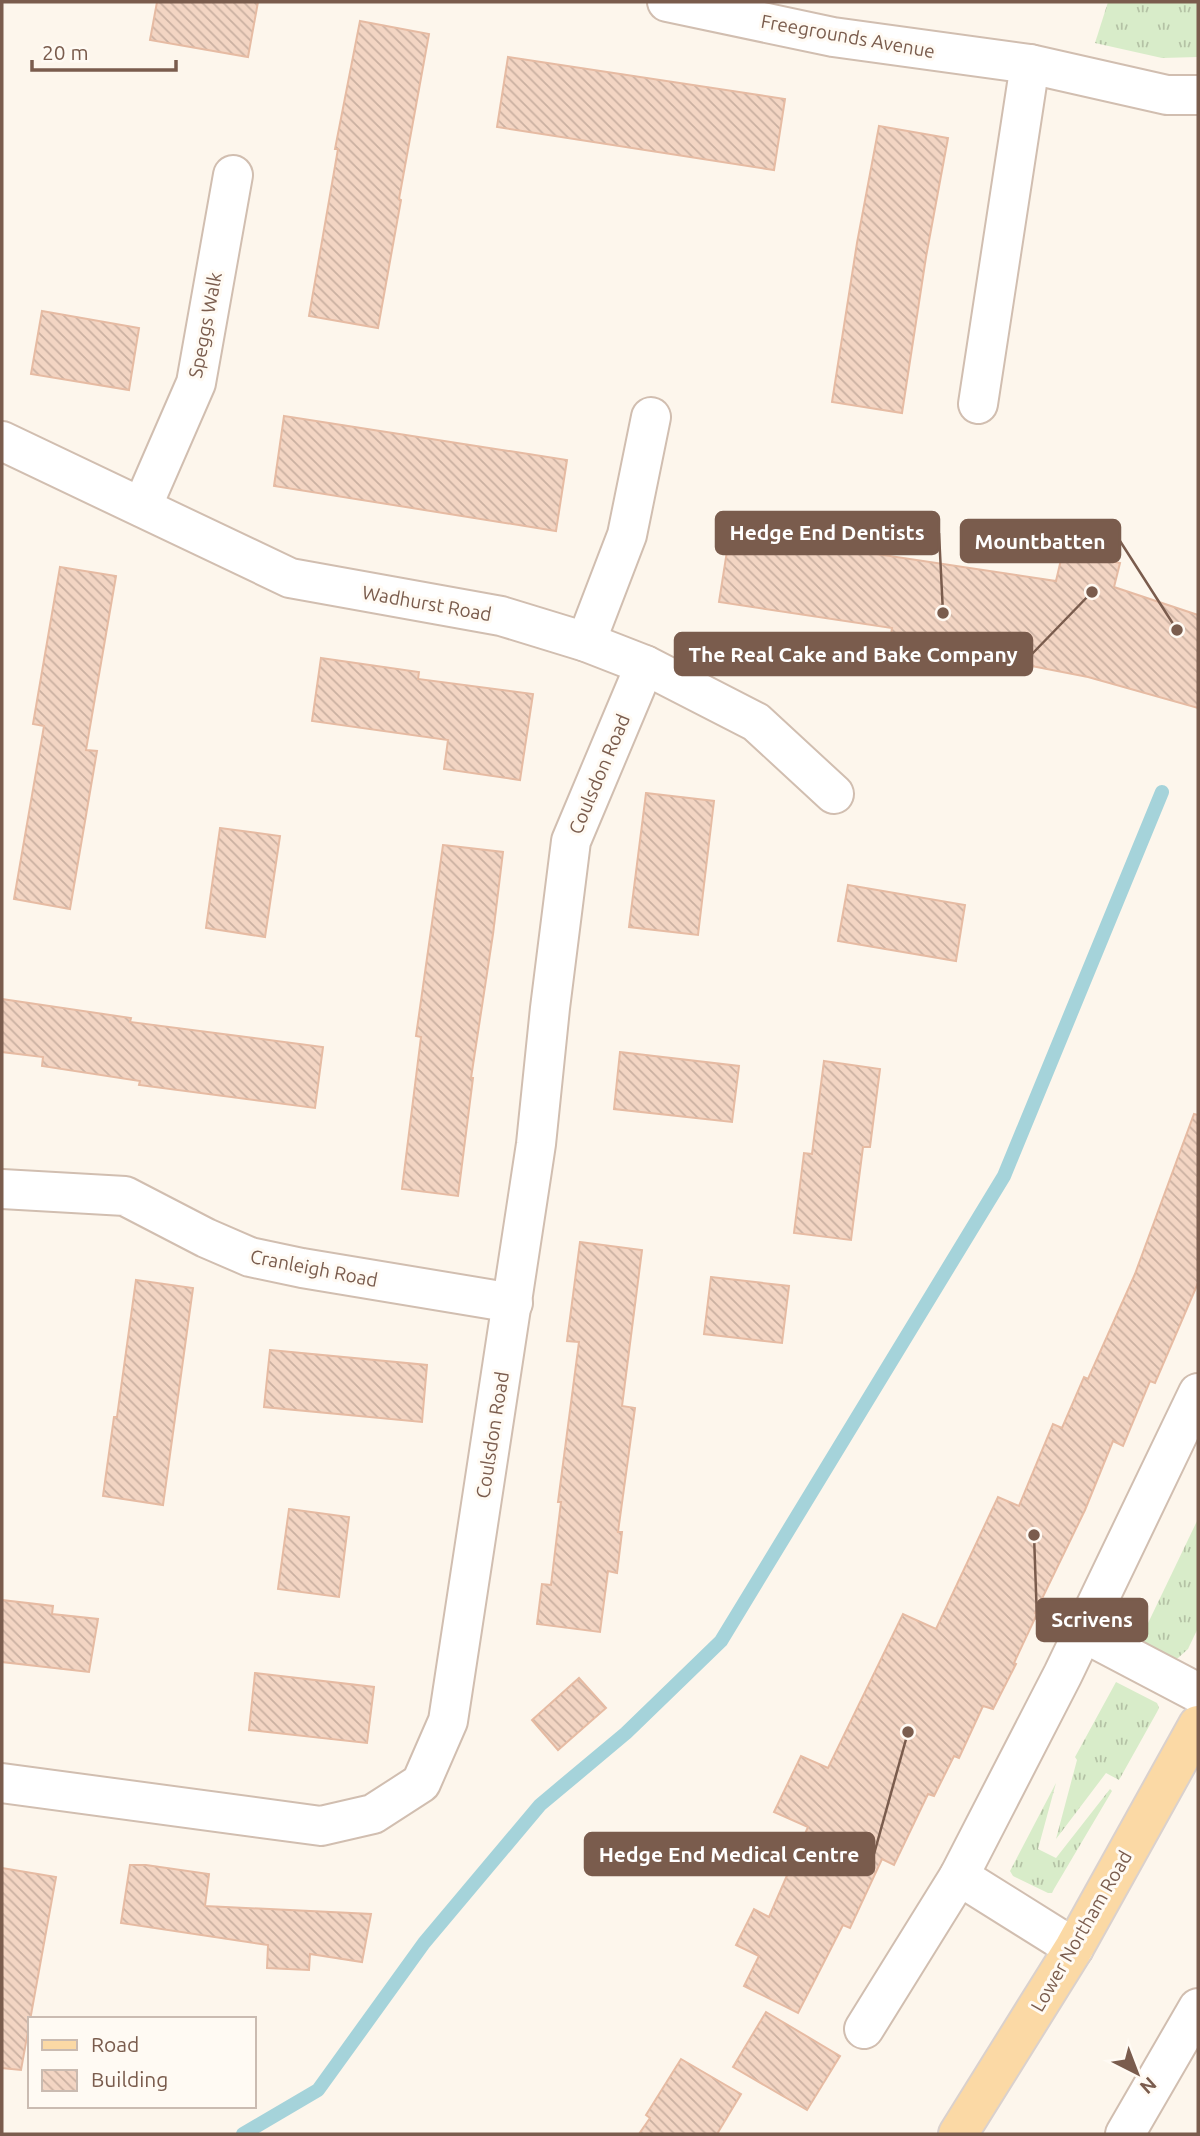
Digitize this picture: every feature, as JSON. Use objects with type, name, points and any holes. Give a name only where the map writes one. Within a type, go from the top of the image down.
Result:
[{"type":"main road","name":"Lower Northam Road","points":[[958,2134],[1074,1948],[1198,1724]]},
{"type":"street","name":"Freegrounds Avenue","points":[[667,2],[832,37],[1030,64],[1167,95],[1198,95]]},
{"type":"street","points":[[978,404],[1030,64]]},
{"type":"street","name":"Speggs Walk","points":[[142,507],[196,383],[233,175]]},
{"type":"street","points":[[586,642],[626,535],[651,417]]},
{"type":"street","name":"Wadhurst Road","points":[[2,441],[290,578],[501,616],[586,642],[645,665],[756,722],[834,794]]},
{"type":"street","name":"Coulsdon Road","points":[[2,1783],[321,1826],[373,1814],[422,1783],[448,1721],[536,1144],[571,841],[645,665]]},
{"type":"street","name":"Cranleigh Road","points":[[2,1189],[125,1196],[206,1238],[250,1256],[302,1268],[513,1303]]},
{"type":"street","points":[[864,2029],[959,1876],[1063,1674],[1198,1394]]},
{"type":"street","points":[[1082,1632],[1198,1693]]},
{"type":"street","points":[[959,1876],[1074,1948]]},
{"type":"street","points":[[1125,2134],[1198,2008]]},
{"type":"green space","points":[[1108,2],[1198,2],[1198,57],[1162,58],[1095,43]]},
{"type":"green space","points":[[1198,1519],[1198,1628],[1188,1649],[1178,1658],[1169,1658],[1138,1644]]},
{"type":"green space","points":[[1116,1682],[1157,1703],[1159,1708],[1119,1780],[1106,1773],[1056,1839],[1077,1760],[1075,1757]]},
{"type":"green space","points":[[1056,1783],[1038,1849],[1056,1858],[1110,1789],[1112,1791],[1052,1893],[1048,1893],[1013,1876],[1010,1871]]},
{"type":"building","points":[[157,2],[258,2],[248,57],[150,40]]},
{"type":"building","points":[[360,21],[429,34],[378,328],[309,316],[338,149],[335,149]]},
{"type":"building","points":[[508,57],[785,99],[774,170],[497,127]]},
{"type":"building","points":[[879,126],[948,138],[902,413],[832,402]]},
{"type":"building","points":[[42,311],[139,328],[129,390],[31,374]]},
{"type":"building","points":[[284,416],[567,460],[556,531],[274,486]]},
{"type":"building","points":[[730,532],[1056,581],[1063,551],[1120,563],[1114,587],[1198,615],[1198,708],[1088,677],[985,657],[983,669],[888,654],[892,628],[719,602]]},
{"type":"building","points":[[60,567],[116,576],[86,750],[97,751],[70,909],[14,899],[44,726],[33,724]]},
{"type":"building","points":[[321,658],[419,672],[418,679],[533,694],[520,780],[444,769],[448,740],[312,721]]},
{"type":"building","points":[[646,793],[714,801],[698,935],[629,927]]},
{"type":"building","points":[[220,828],[280,836],[265,937],[206,928]]},
{"type":"building","points":[[443,845],[503,852],[471,1078],[458,1196],[402,1189],[421,1037],[416,1036]]},
{"type":"building","points":[[848,885],[965,905],[956,961],[838,941]]},
{"type":"building","points":[[2,999],[131,1018],[130,1022],[323,1047],[315,1108],[139,1085],[140,1081],[42,1066],[43,1057],[2,1052]]},
{"type":"building","points":[[620,1052],[739,1066],[732,1122],[614,1109]]},
{"type":"building","points":[[824,1061],[880,1069],[870,1147],[863,1147],[851,1240],[794,1233],[804,1153],[812,1154]]},
{"type":"building","points":[[1194,1114],[1198,1115],[1198,1283],[1155,1383],[1150,1381],[1123,1446],[1113,1441],[1085,1510],[1035,1613],[1037,1614],[1014,1663],[1016,1664],[993,1709],[983,1706],[959,1758],[954,1756],[934,1796],[928,1794],[894,1865],[882,1859],[850,1928],[843,1925],[798,2013],[744,1986],[759,1956],[736,1945],[754,1909],[769,1917],[808,1827],[774,1812],[801,1756],[828,1768],[903,1614],[936,1629],[998,1497],[1019,1506],[1053,1424],[1062,1428],[1084,1377],[1088,1379],[1135,1274]]},
{"type":"building","points":[[580,1242],[642,1250],[622,1406],[635,1408],[618,1532],[622,1532],[617,1573],[608,1571],[600,1632],[537,1624],[542,1584],[551,1585],[561,1502],[558,1502],[579,1342],[567,1341]]},
{"type":"building","points":[[711,1277],[789,1286],[782,1343],[704,1334]]},
{"type":"building","points":[[136,1280],[193,1288],[163,1505],[103,1496]]},
{"type":"building","points":[[270,1350],[427,1365],[422,1422],[264,1407]]},
{"type":"building","points":[[289,1509],[349,1517],[339,1597],[278,1589]]},
{"type":"building","points":[[2,1600],[53,1606],[52,1614],[98,1619],[89,1672],[2,1662]]},
{"type":"building","points":[[255,1673],[374,1687],[367,1743],[249,1730]]},
{"type":"building","points":[[579,1678],[606,1708],[558,1750],[532,1720]]},
{"type":"building","points":[[130,1865],[209,1874],[205,1906],[371,1914],[362,1962],[310,1954],[309,1970],[267,1968],[268,1945],[121,1923]]},
{"type":"building","points":[[2,1868],[56,1877],[31,2017],[28,2017],[21,2070],[2,2068]]},
{"type":"building","points":[[766,2012],[840,2056],[807,2110],[733,2067]]},
{"type":"building","points":[[681,2059],[741,2094],[717,2134],[639,2134],[650,2118],[646,2115]]},
{"type":"waterway","points":[[243,2134],[318,2090],[424,1943],[540,1805],[626,1733],[721,1641],[1004,1176],[1162,792]]},
{"type":"place","name":"The Real Cake and Bake Company","points":[[1092,592]]},
{"type":"place","name":"Hedge End Dentists","points":[[943,613]]},
{"type":"place","name":"Mountbatten","points":[[1177,630]]},
{"type":"place","name":"Scrivens","points":[[1034,1535]]},
{"type":"place","name":"Hedge End Medical Centre","points":[[908,1732]]}]
